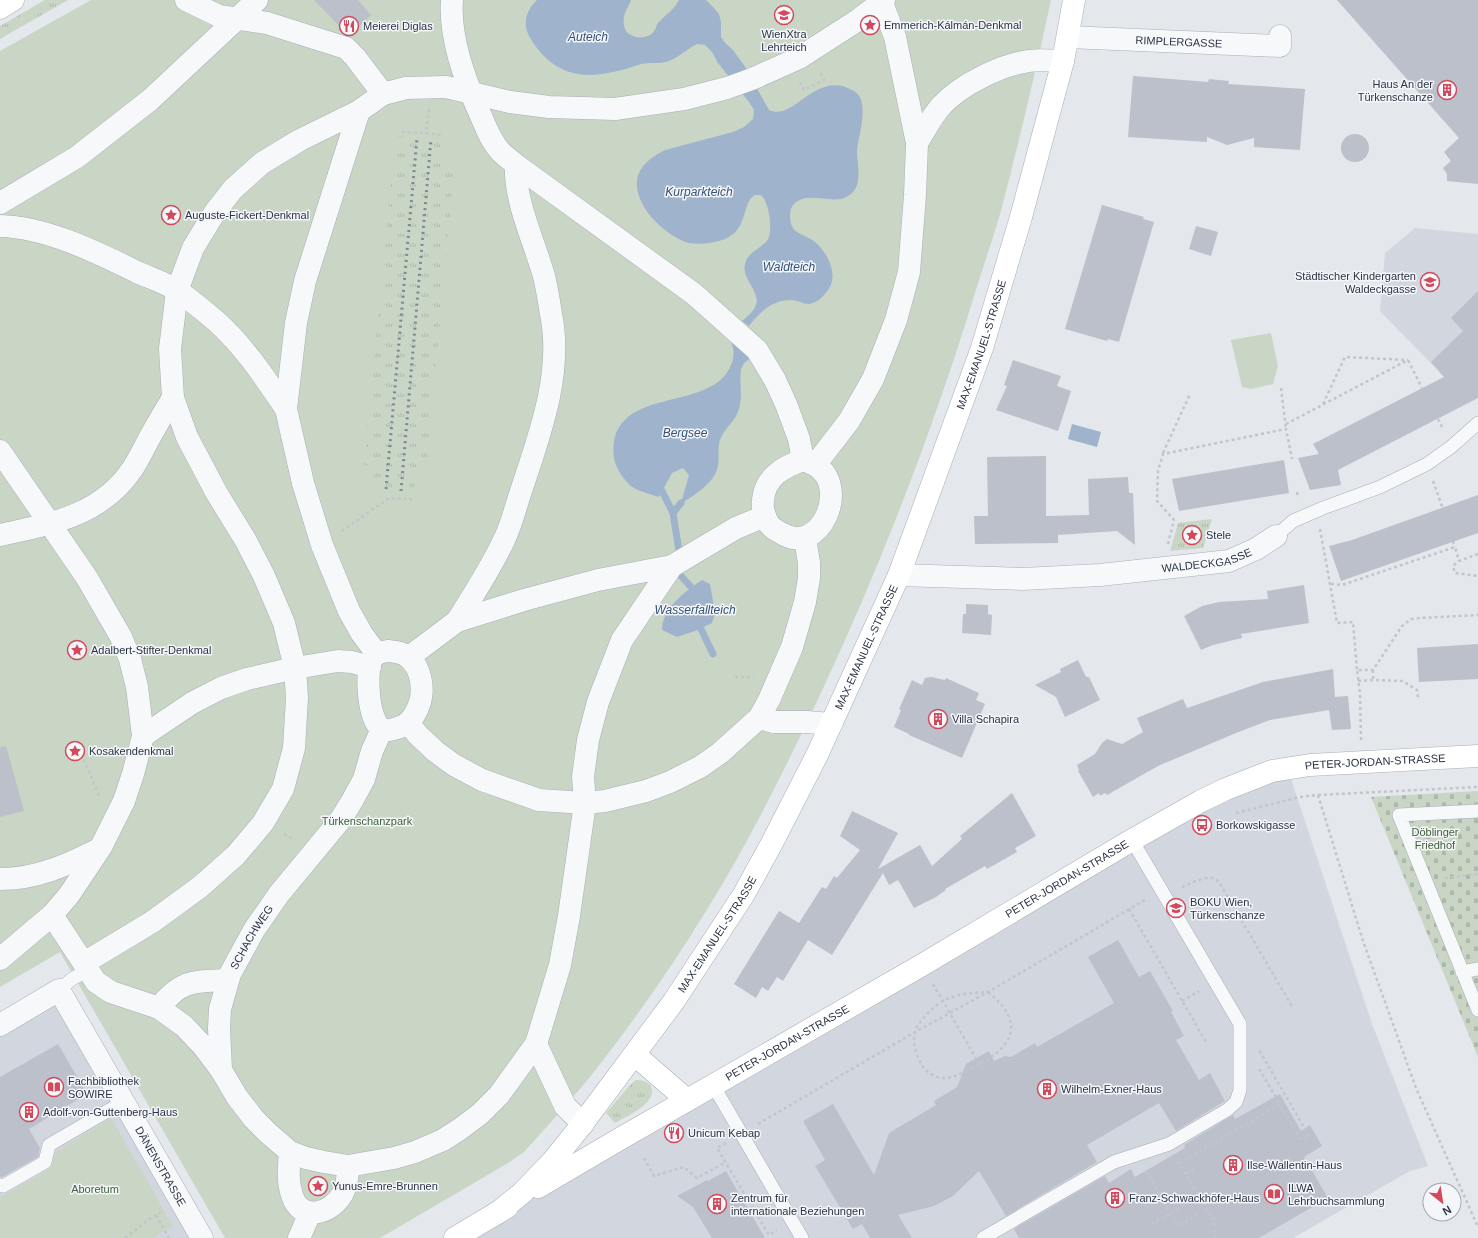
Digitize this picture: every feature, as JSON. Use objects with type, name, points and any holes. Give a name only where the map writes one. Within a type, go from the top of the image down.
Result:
[{"type":"main road","points":[[0,8],[13,0]]},
{"type":"main road","name":"MAX-EMANUEL-STRASSE","points":[[496,1214],[536,1180],[552,1162],[583,1124],[674,1001],[744,894],[810,768],[831,724],[899,575],[982,348],[1021,217],[1063,61],[1074,0]]},
{"type":"main road","name":"PETER-JORDAN-STRASSE","points":[[455,1238],[618,1140],[922,965],[1132,840],[1226,789],[1272,772],[1310,765],[1478,756]]},
{"type":"main road","points":[[635,1055],[687,1100]]},
{"type":"street","points":[[186,0],[219,16],[267,23],[346,48],[355,57],[384,94]]},
{"type":"street","points":[[0,203],[77,157],[150,100],[257,0]]},
{"type":"street","points":[[452,0],[451,14],[460,60],[471,93],[489,135],[500,151],[516,165],[694,294],[757,350],[775,380],[809,463]]},
{"type":"street","points":[[86,967],[200,887],[236,855],[263,823],[283,789],[294,748],[297,698],[295,668],[284,623],[264,576],[246,541],[216,492],[187,437],[173,398],[170,349],[178,291],[193,248],[215,212],[233,189],[262,163],[300,140],[359,111],[384,94],[406,88],[446,87],[510,102],[549,107],[615,108],[684,99],[744,82],[785,65],[812,51],[858,20],[882,1],[895,37],[917,143],[915,195],[908,272],[896,320],[873,378],[850,421],[809,463]]},
{"type":"street","name":"RIMPLERGASSE","points":[[1068,37],[1280,46],[1280,36]]},
{"type":"street","points":[[917,143],[931,120],[943,105],[958,91],[982,77],[1007,66],[1029,60],[1063,61]]},
{"type":"street","points":[[143,736],[192,703],[220,688],[247,679],[295,668],[338,662],[374,660],[388,651],[400,652],[409,657],[419,674],[422,684],[422,694],[419,705],[414,716],[408,723],[390,730],[382,729],[378,724],[371,705],[368,686],[368,674],[374,660],[349,611],[322,545],[303,483],[286,409],[296,324],[305,281],[359,111]]},
{"type":"street","points":[[457,621],[482,581],[505,539],[542,430],[550,390],[554,346],[552,318],[544,278],[520,201],[516,179],[516,165]]},
{"type":"street","points":[[0,226],[10,226],[53,236],[92,250],[178,291],[217,322],[240,346],[262,374],[286,409]]},
{"type":"street","points":[[0,535],[51,524],[71,517],[97,503],[118,486],[133,468],[173,398]]},
{"type":"street","points":[[0,451],[87,578],[121,636],[130,659],[137,687],[143,736],[124,801],[105,839],[69,895],[52,915],[0,959]]},
{"type":"street","points":[[809,463],[822,471],[827,479],[830,489],[831,503],[828,514],[820,527],[806,538],[795,539],[785,536],[770,524],[765,516],[762,506],[764,494],[768,483],[777,473],[790,464],[809,463]]},
{"type":"street","points":[[409,657],[457,621],[524,600],[598,580],[672,566],[736,528],[765,516]]},
{"type":"street","name":"WALDECKGASSE","points":[[899,575],[1022,579],[1100,575],[1162,569],[1229,561],[1256,549],[1276,536]]},
{"type":"street","points":[[408,723],[435,750],[454,765],[482,780],[539,800],[585,803],[605,801],[646,791],[670,782],[700,767],[720,753],[759,718],[769,700],[792,647],[805,602],[809,578],[806,538]]},
{"type":"street","points":[[348,1166],[348,1178],[343,1193],[332,1206],[318,1213],[310,1213],[300,1208],[292,1196],[289,1174],[290,1152],[312,1159],[348,1166],[394,1158],[415,1152],[443,1140],[480,1114],[499,1095],[536,1044],[560,965],[569,916],[585,803],[583,777],[588,740],[598,702],[607,675],[622,640],[672,566]]},
{"type":"street","points":[[759,718],[774,722],[831,724]]},
{"type":"street","name":"SCHACHWEG","points":[[290,1152],[254,1119],[237,1097],[221,1070],[219,1028],[220,1009],[227,980],[254,930],[279,894],[341,820],[364,778],[372,751],[382,729]]},
{"type":"street","points":[[0,879],[13,879],[49,872],[71,863],[105,839]]},
{"type":"street","points":[[52,915],[96,982],[111,992],[159,1008],[184,1026],[203,1046],[221,1070]]},
{"type":"street","points":[[159,1008],[168,996],[187,984],[199,980],[227,980]]},
{"type":"street","points":[[0,1025],[59,990]]},
{"type":"street","name":"DÄNENSTRASSE","points":[[59,990],[202,1238]]},
{"type":"street","points":[[536,1044],[565,1106],[583,1124]]},
{"type":"street","points":[[299,1238],[310,1213]]},
{"type":"lane","name":"WALDECKGASSE","points":[[1276,536],[1293,521],[1316,510],[1380,487],[1427,464],[1452,448],[1478,423]]},
{"type":"lane","points":[[1478,811],[1399,815],[1478,1010]]},
{"type":"lane","points":[[983,1238],[1114,1162],[1169,1144],[1232,1106],[1239,1096],[1241,1084],[1240,1024],[1132,840]]},
{"type":"lane","points":[[59,990],[86,967]]},
{"type":"lane","points":[[1462,972],[1478,969]]},
{"type":"lane","points":[[713,1085],[802,1238]]},
{"type":"lane","points":[[0,1186],[3,1186],[45,1162],[48,1145],[123,1102]]},
{"type":"path","points":[[804,90],[824,80]]},
{"type":"path","points":[[426,133],[432,87]]},
{"type":"path","points":[[402,132],[440,135]]},
{"type":"path","points":[[1323,404],[1345,357],[1408,360]]},
{"type":"path","points":[[1408,360],[1422,388]]},
{"type":"path","points":[[1286,424],[1408,360]]},
{"type":"path","points":[[1281,388],[1286,429],[1292,459]]},
{"type":"path","points":[[1168,548],[1174,520],[1157,501],[1158,471],[1163,454],[1190,394]]},
{"type":"path","points":[[1163,454],[1286,429]]},
{"type":"path","points":[[1427,464],[1444,509]]},
{"type":"path","points":[[322,545],[389,498],[412,499]]},
{"type":"path","points":[[1316,510],[1331,584],[1337,623],[1353,622],[1361,733]]},
{"type":"path","points":[[1453,541],[1459,561]]},
{"type":"path","points":[[1331,584],[1342,585],[1455,547]]},
{"type":"path","points":[[1478,554],[1459,561],[1453,566],[1455,573],[1478,576]]},
{"type":"path","points":[[1373,680],[1373,670],[1396,634],[1411,619],[1478,615]]},
{"type":"path","points":[[1357,670],[1373,670]]},
{"type":"path","points":[[1358,681],[1403,681],[1417,690],[1418,697]]},
{"type":"path","points":[[78,749],[95,786],[103,808],[105,839]]},
{"type":"path","points":[[1236,813],[1300,797],[1318,795],[1478,787]]},
{"type":"path","points":[[1318,795],[1363,941],[1416,1088],[1478,1227]]},
{"type":"path","points":[[263,823],[315,850]]},
{"type":"path","points":[[1426,880],[1478,874]]},
{"type":"path","points":[[759,1124],[1129,909],[1162,893],[1208,877],[1214,878],[1222,885],[1293,1008]]},
{"type":"path","points":[[1129,909],[1206,1042]]},
{"type":"path","points":[[922,965],[982,1069]]},
{"type":"path","points":[[988,992],[1006,1010],[1012,1024],[1011,1033],[1000,1050],[979,1064],[956,1076],[948,1078],[940,1078],[932,1075],[925,1069],[916,1052],[914,1044],[915,1032],[922,1020],[930,1010],[943,1001],[953,996],[988,992]]},
{"type":"path","points":[[1259,1049],[1309,1136],[1301,1140],[1261,1072]]},
{"type":"path","points":[[1215,1238],[1214,1221],[1179,1163],[1280,1104]]},
{"type":"path","points":[[1253,1120],[1255,1124]]},
{"type":"path","points":[[725,1143],[717,1148],[769,1235],[792,1222]]},
{"type":"path","points":[[644,1158],[654,1176],[684,1167],[697,1178],[726,1162]]},
{"type":"path","points":[[1145,1168],[1178,1226],[1200,1213]]},
{"type":"path","points":[[1186,1174],[1194,1169]]},
{"type":"path","points":[[1171,1213],[1151,1224],[1199,1196]]},
{"type":"path","points":[[125,1238],[164,1210]]},
{"type":"path","points":[[156,1215],[169,1238]]},
{"type":"shaded area","name":"Städtischer Kindergarten Waldeckgasse","points":[[1415,228],[1478,234],[1478,375],[1460,393],[1380,311],[1385,253]]},
{"type":"shaded area","name":"BOKU Wien, Türkenschanze","points":[[1288,770],[1372,1024],[1428,1166],[1410,1171],[1293,1238],[451,1238],[1218,792]]},
{"type":"shaded area","points":[[59,990],[202,1238],[0,1238],[0,1025]]},
{"type":"green space","points":[[45,0],[68,0],[0,39],[0,26]]},
{"type":"green space","name":"Türkenschanzpark","points":[[91,0],[1051,0],[1034,78],[999,218],[959,344],[924,446],[864,597],[820,695],[752,832],[694,930],[644,1005],[585,1083],[524,1152],[508,1163],[380,1238],[225,1238],[60,952],[0,987],[0,51]],"holes":[[[395,136],[445,140],[443,161],[455,162],[426,471],[416,471],[414,492],[373,488],[375,466],[364,465]]]},
{"type":"green space","points":[[442,111],[538,411],[335,560],[357,142]]},
{"type":"green space","points":[[1271,333],[1278,366],[1273,384],[1251,389],[1242,387],[1231,340]]},
{"type":"green space","points":[[1212,519],[1203,548],[1170,551],[1178,523]]},
{"type":"green space","name":"Döblinger Friedhof","points":[[1478,791],[1478,1057],[1371,797]]},
{"type":"green space","points":[[636,1080],[644,1081],[650,1085],[652,1091],[651,1097],[640,1108],[615,1123],[606,1113]]},
{"type":"green space","name":"Aboretum","points":[[111,1118],[173,1226],[153,1238],[0,1238],[0,1197],[51,1168],[56,1151]]},
{"type":"water","points":[[537,0],[631,0],[625,15],[624,26],[632,36],[646,37],[652,34],[658,23],[672,10],[679,0],[706,0],[719,14],[721,22],[721,37],[744,65],[769,110],[779,112],[788,109],[817,90],[828,86],[840,86],[854,91],[859,96],[862,102],[863,110],[857,151],[858,181],[856,187],[853,192],[842,199],[805,198],[799,200],[792,206],[790,212],[792,227],[798,233],[815,242],[828,258],[832,271],[832,278],[828,290],[822,297],[809,304],[791,300],[778,302],[762,312],[749,326],[742,321],[754,309],[757,300],[754,290],[746,275],[745,264],[749,256],[768,239],[770,229],[768,210],[761,195],[755,195],[751,199],[738,229],[733,235],[712,243],[702,244],[689,243],[668,232],[649,214],[642,203],[638,191],[637,180],[641,169],[652,158],[665,150],[733,132],[744,127],[753,119],[754,110],[718,63],[712,52],[705,45],[697,44],[674,59],[666,62],[644,63],[608,73],[593,75],[578,74],[565,70],[552,63],[540,52],[529,36],[526,26],[527,16],[533,4]]},
{"type":"water","name":"Bergsee","points":[[730,339],[752,357],[744,363],[741,369],[741,399],[739,409],[720,440],[718,466],[715,475],[702,490],[681,503],[689,475],[683,468],[672,473],[659,497],[634,488],[621,475],[614,458],[613,448],[615,437],[623,422],[636,411],[690,395],[707,388],[721,379],[731,365],[733,358],[733,349]]},
{"type":"water","points":[[1072,424],[1101,432],[1097,447],[1068,439]]},
{"type":"water","name":"Wasserfallteich","points":[[702,580],[710,584],[715,613],[712,623],[677,637],[662,630],[663,622],[670,608],[682,595]]},
{"type":"building","name":"Meierei Diglas","points":[[314,0],[358,0],[371,15],[349,36]]},
{"type":"building","name":"Haus An der Türkenschanze","points":[[1337,0],[1478,0],[1478,184],[1447,181],[1447,174],[1443,168],[1451,161],[1444,152],[1459,138]]},
{"type":"building","points":[[1133,76],[1208,82],[1209,79],[1229,81],[1228,84],[1305,89],[1300,150],[1254,147],[1254,138],[1227,145],[1207,137],[1207,142],[1128,137]]},
{"type":"building","points":[[1355,134],[1365,138],[1369,148],[1365,158],[1355,162],[1345,158],[1341,148],[1345,138]]},
{"type":"building","points":[[1102,205],[1144,217],[1143,219],[1154,222],[1119,342],[1108,339],[1107,341],[1065,329]]},
{"type":"building","points":[[1196,226],[1218,232],[1211,256],[1189,249]]},
{"type":"building","points":[[1478,291],[1478,398],[1338,470],[1341,485],[1310,490],[1298,458],[1319,454],[1313,444],[1444,377],[1431,362],[1463,331],[1451,318]]},
{"type":"building","points":[[1013,360],[1061,376],[1057,386],[1071,391],[1058,431],[996,410],[1007,386],[1004,385]]},
{"type":"building","points":[[1046,456],[1046,516],[1089,515],[1088,479],[1128,477],[1129,493],[1133,493],[1135,545],[1117,531],[1058,535],[1058,543],[975,544],[974,516],[988,516],[987,457]]},
{"type":"building","points":[[1284,460],[1289,493],[1179,511],[1172,479]]},
{"type":"building","points":[[1478,495],[1478,533],[1341,581],[1329,546],[1352,540]]},
{"type":"building","points":[[1304,585],[1309,623],[1241,634],[1242,638],[1213,645],[1201,650],[1184,616],[1202,606],[1219,602],[1268,599],[1267,591]]},
{"type":"building","points":[[966,604],[988,605],[988,614],[992,615],[991,635],[962,633],[963,614],[966,614]]},
{"type":"building","points":[[1478,644],[1478,679],[1419,682],[1417,648]]},
{"type":"building","points":[[1078,660],[1086,677],[1089,677],[1100,700],[1065,717],[1056,697],[1035,685],[1061,672],[1060,669]]},
{"type":"building","points":[[1333,669],[1335,697],[1348,696],[1351,729],[1332,730],[1329,710],[1270,720],[1158,766],[1107,795],[1105,793],[1100,796],[1099,793],[1093,797],[1078,771],[1077,765],[1095,754],[1102,743],[1107,739],[1122,744],[1143,732],[1137,718],[1183,699],[1187,708],[1263,682]]},
{"type":"building","name":"Villa Schapira","points":[[931,677],[945,680],[946,678],[979,693],[976,700],[985,704],[962,758],[894,727],[901,710],[899,709],[912,680],[922,685],[925,678]]},
{"type":"building","points":[[6,746],[24,811],[0,817],[0,747]]},
{"type":"building","points":[[1012,793],[1036,836],[1015,848],[1017,852],[987,869],[985,866],[945,889],[946,890],[936,897],[914,908],[898,880],[889,885],[883,873],[832,955],[808,940],[783,981],[777,977],[768,991],[762,987],[756,998],[734,984],[779,911],[799,923],[822,887],[826,889],[834,876],[837,878],[860,850],[840,836],[852,811],[898,833],[878,869],[920,845],[932,866],[962,839],[960,836]]},
{"type":"building","name":"Wilhelm-Exner-Haus","points":[[1118,940],[1139,977],[1150,971],[1173,1011],[1171,1012],[1184,1036],[1176,1040],[1199,1080],[1210,1073],[1225,1101],[1176,1131],[1159,1103],[1087,1145],[1097,1162],[1006,1216],[979,1171],[953,1196],[934,1206],[898,1215],[912,1238],[870,1238],[862,1224],[853,1229],[815,1166],[825,1160],[803,1121],[833,1104],[874,1175],[889,1133],[936,1105],[934,1101],[957,1087],[966,1064],[989,1051],[994,1061],[1005,1056],[1011,1057],[1035,1043],[1037,1047],[1114,1003],[1088,957]]},
{"type":"building","name":"Adolf-von-Guttenberg-Haus","points":[[58,1044],[87,1094],[29,1129],[40,1148],[38,1157],[0,1177],[0,1077]]},
{"type":"building","name":"Ilse-Wallentin-Haus","points":[[1280,1094],[1301,1131],[1310,1125],[1322,1146],[1304,1157],[1328,1198],[1259,1238],[1019,1238],[1014,1229],[1105,1176],[1109,1183],[1131,1169],[1135,1177],[1185,1148],[1184,1145],[1233,1115],[1235,1119]]},
{"type":"building","name":"Zentrum für internationale Beziehungen","points":[[726,1171],[765,1238],[712,1238],[693,1207],[677,1196]]},
{"type":"waterway","points":[[662,491],[673,513]]},
{"type":"waterway","points":[[679,551],[673,513],[681,503]]},
{"type":"waterway","points":[[682,577],[691,587]]},
{"type":"waterway","points":[[701,629],[713,654]]},
{"type":"railway","points":[[386,489],[417,138]]},
{"type":"railway","points":[[401,491],[431,139]]},
{"type":"place","name":"WienXtra Lehrteich","points":[[784,15]]},
{"type":"place","name":"Emmerich-Kálmán-Denkmal","points":[[870,25]]},
{"type":"place","name":"Meierei Diglas","points":[[349,26]]},
{"type":"place","name":"Haus An der Türkenschanze","points":[[1447,90]]},
{"type":"place","name":"Auguste-Fickert-Denkmal","points":[[171,215]]},
{"type":"place","name":"Städtischer Kindergarten Waldeckgasse","points":[[1430,282]]},
{"type":"place","name":"Stele","points":[[1192,535]]},
{"type":"place","name":"Adalbert-Stifter-Denkmal","points":[[77,650]]},
{"type":"place","name":"Villa Schapira","points":[[938,719]]},
{"type":"place","name":"Kosakendenkmal","points":[[75,751]]},
{"type":"place","name":"Borkowskigasse","points":[[1202,825]]},
{"type":"place","name":"BOKU Wien, Türkenschanze","points":[[1176,908]]},
{"type":"place","name":"Fachbibliothek SOWIRE","points":[[54,1087]]},
{"type":"place","name":"Wilhelm-Exner-Haus","points":[[1047,1089]]},
{"type":"place","name":"Adolf-von-Guttenberg-Haus","points":[[29,1112]]},
{"type":"place","name":"Unicum Kebap","points":[[674,1133]]},
{"type":"place","name":"Ilse-Wallentin-Haus","points":[[1233,1165]]},
{"type":"place","name":"Yunus-Emre-Brunnen","points":[[318,1186]]},
{"type":"place","name":"ILWA Lehrbuchsammlung","points":[[1274,1194]]},
{"type":"place","name":"Franz-Schwackhöfer-Haus","points":[[1115,1198]]},
{"type":"place","name":"Zentrum für internationale Beziehungen","points":[[717,1204]]},
{"type":"water label","name":"Auteich","points":[[588,37]]},
{"type":"water label","name":"Kurparkteich","points":[[699,192]]},
{"type":"water label","name":"Waldteich","points":[[789,267]]}]
